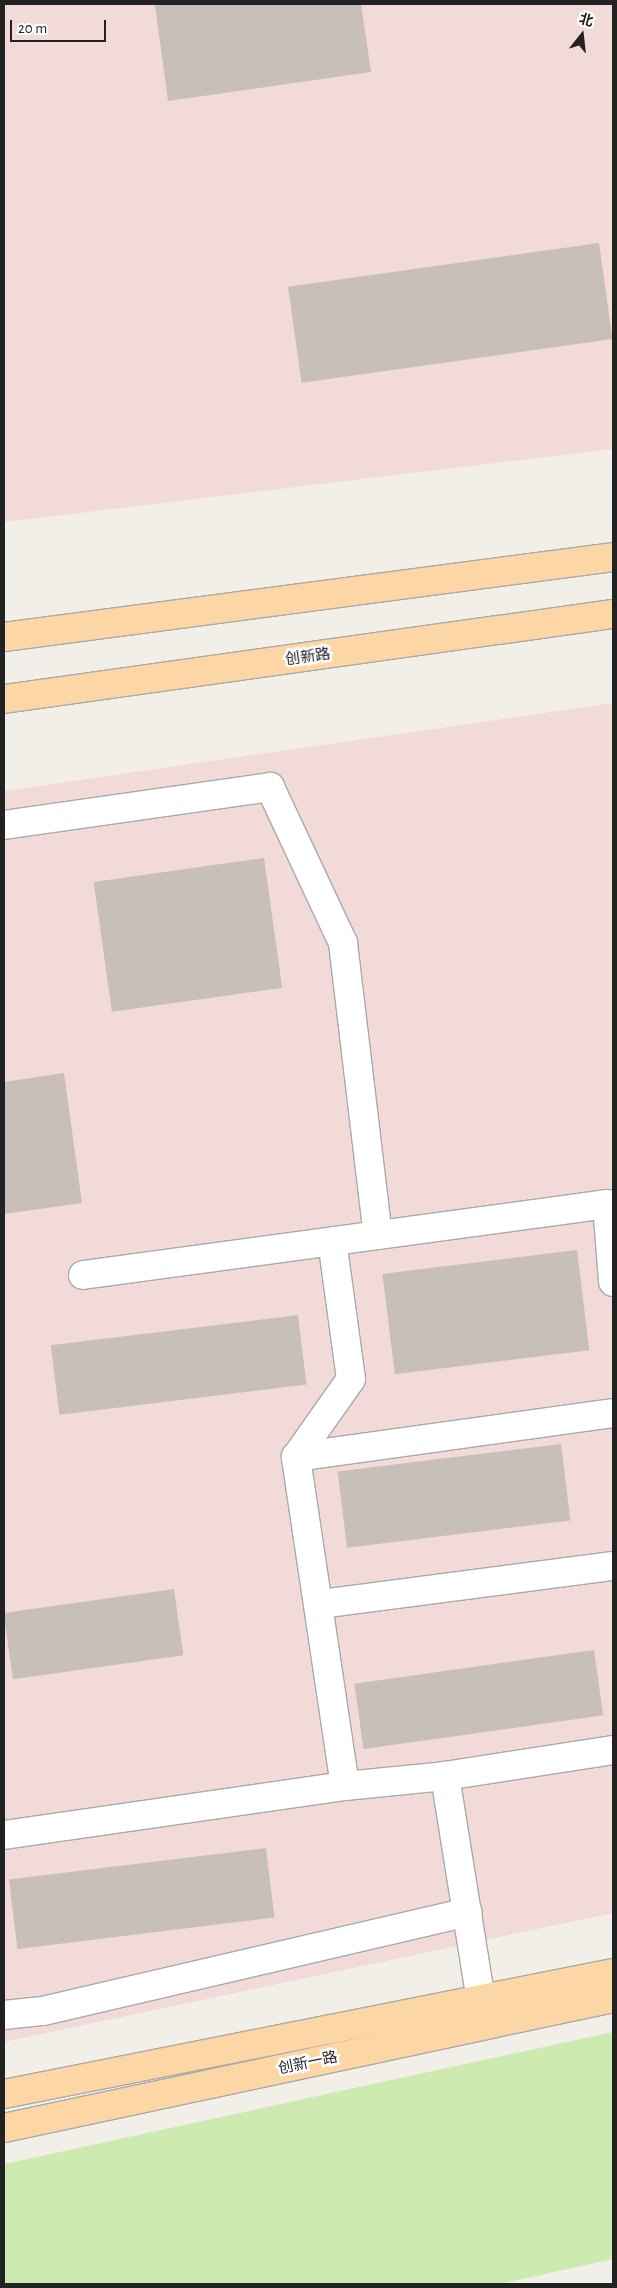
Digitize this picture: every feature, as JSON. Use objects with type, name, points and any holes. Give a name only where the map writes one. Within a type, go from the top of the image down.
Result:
[{"type":"main road","points":[[4,637],[613,557]]},
{"type":"main road","name":"创新路","points":[[4,699],[613,614]]},
{"type":"main road","name":"创新一路","points":[[4,2094],[481,2001],[613,1973]]},
{"type":"main road","name":"创新一路","points":[[4,2128],[613,1998]]},
{"type":"lane","points":[[4,825],[270,788],[343,943],[378,1235]]},
{"type":"lane","points":[[82,1274],[610,1203],[613,1282]]},
{"type":"lane","points":[[332,1241],[351,1379],[296,1457],[320,1604],[345,1786]]},
{"type":"lane","points":[[296,1457],[613,1413]]},
{"type":"lane","points":[[320,1604],[613,1566]]},
{"type":"lane","points":[[4,1834],[345,1786],[445,1776],[613,1750]]},
{"type":"lane","points":[[445,1776],[481,2001]]},
{"type":"lane","points":[[4,2015],[43,2011],[468,1912]]},
{"type":"shaded area","points":[[4,4],[613,4],[613,449],[4,522]]},
{"type":"shaded area","points":[[613,703],[613,1913],[4,2042],[4,791]]},
{"type":"green space","points":[[613,2032],[613,2259],[500,2284],[4,2284],[4,2164]]},
{"type":"building","points":[[361,4],[371,72],[168,101],[155,5]]},
{"type":"building","points":[[599,243],[612,339],[302,383],[288,287]]},
{"type":"building","points":[[264,858],[282,988],[112,1012],[94,882]]},
{"type":"building","points":[[64,1073],[82,1203],[4,1214],[4,1082]]},
{"type":"building","points":[[577,1250],[589,1350],[395,1374],[382,1274]]},
{"type":"building","points":[[298,1315],[307,1384],[59,1415],[51,1345]]},
{"type":"building","points":[[561,1444],[570,1520],[347,1548],[338,1471]]},
{"type":"building","points":[[174,1589],[183,1655],[13,1679],[4,1613]]},
{"type":"building","points":[[594,1650],[603,1715],[364,1749],[354,1684]]},
{"type":"building","points":[[266,1848],[275,1917],[17,1949],[9,1880]]}]
